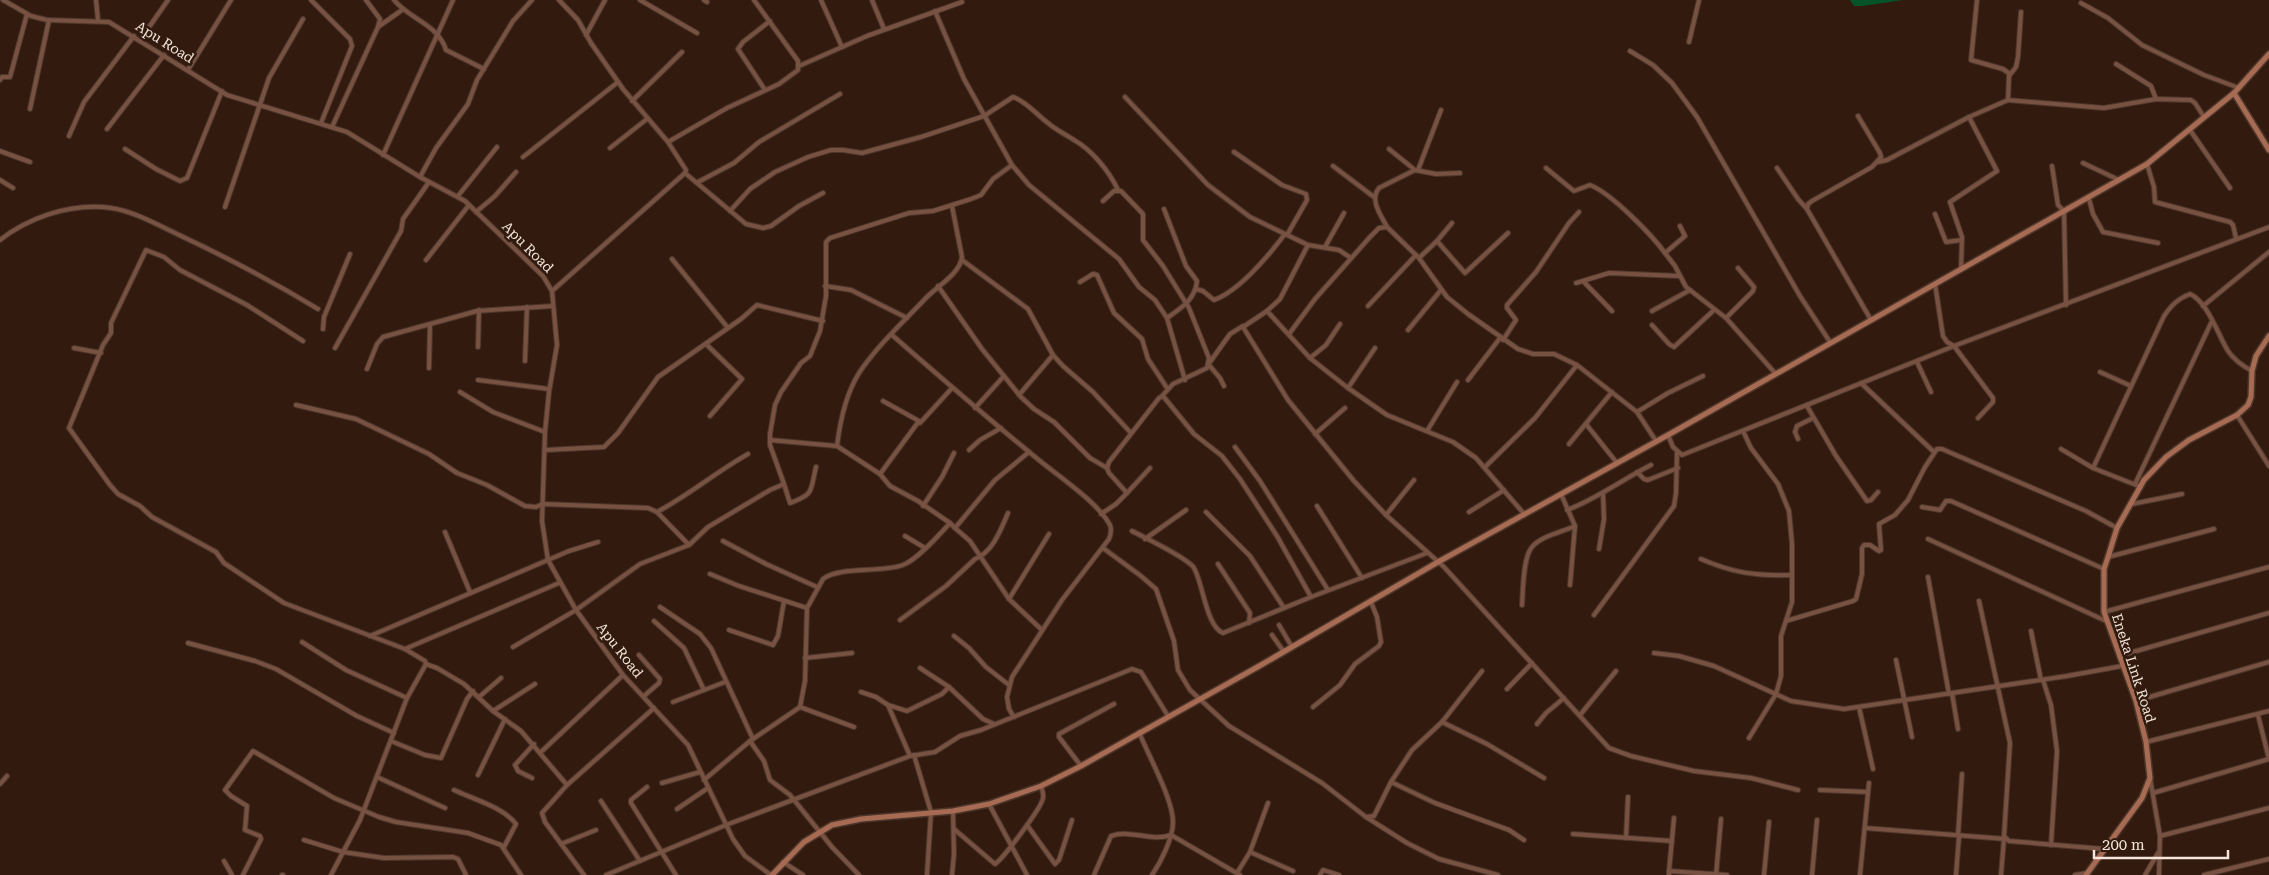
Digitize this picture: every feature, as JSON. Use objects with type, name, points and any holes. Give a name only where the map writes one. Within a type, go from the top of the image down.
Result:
[{"type":"street","name":"Apu Road","points":[[3,0],[28,14],[49,20],[98,20],[109,22],[222,91],[260,106],[321,122],[347,132],[429,182],[458,196],[543,276],[552,291],[557,346],[549,389],[545,432],[543,536],[548,560],[576,610],[623,675],[688,745],[726,824],[745,856],[771,875]]},
{"type":"street","points":[[96,0],[98,20]]},
{"type":"street","points":[[140,40],[168,0]]},
{"type":"street","points":[[188,70],[231,0]]},
{"type":"street","points":[[310,0],[350,39],[352,46],[321,122]]},
{"type":"street","points":[[332,127],[378,27],[380,19],[366,0]]},
{"type":"street","points":[[394,0],[402,10],[431,27],[444,42],[446,50],[484,69]]},
{"type":"street","points":[[383,155],[453,0]]},
{"type":"street","points":[[420,176],[436,148],[468,104],[484,69],[513,21],[532,0]]},
{"type":"street","points":[[552,291],[685,173],[685,167],[668,142],[632,101],[586,35],[578,20],[559,0]]},
{"type":"street","points":[[586,35],[605,0]]},
{"type":"street","points":[[640,0],[696,33]]},
{"type":"street","points":[[754,0],[798,61],[799,66]]},
{"type":"street","points":[[821,0],[842,47]]},
{"type":"street","points":[[872,0],[884,29]]},
{"type":"street","points":[[1689,42],[1698,0]]},
{"type":"street","points":[[1977,0],[1971,60],[2003,69],[2010,74]]},
{"type":"street","points":[[668,142],[727,108],[779,84],[798,70],[799,66],[884,29],[962,2]]},
{"type":"street","points":[[2081,3],[2108,18],[2142,45],[2204,75],[2239,88]]},
{"type":"street","points":[[378,27],[402,10]]},
{"type":"street","points":[[935,11],[964,79],[1012,165],[1029,185],[1119,260],[1139,287],[1155,300],[1167,318],[1185,380]]},
{"type":"street","points":[[2008,100],[2010,74],[2016,68],[2018,56],[2021,12]]},
{"type":"street","points":[[0,80],[2,77],[10,77],[28,14]]},
{"type":"street","points":[[225,207],[276,63],[303,18]]},
{"type":"street","points":[[30,109],[49,20]]},
{"type":"street","points":[[765,90],[738,49],[743,42],[770,21]]},
{"type":"street","points":[[69,136],[84,102],[134,36]]},
{"type":"street","points":[[1630,51],[1653,65],[1672,83],[1697,117],[1800,296],[1830,342]]},
{"type":"street","points":[[632,101],[682,52]]},
{"type":"street","points":[[107,129],[164,55]]},
{"type":"street","points":[[771,875],[804,842],[832,826],[861,819],[953,810],[989,804],[1042,786],[1081,766],[1284,652],[1438,562],[1668,435],[2147,164],[2234,93],[2268,56]]},
{"type":"street","points":[[2116,64],[2151,86],[2156,99]]},
{"type":"street","points":[[523,157],[618,82]]},
{"type":"street","points":[[125,149],[156,169],[180,181],[187,178],[222,91]]},
{"type":"street","points":[[2234,93],[2269,150]]},
{"type":"street","points":[[698,182],[734,163],[759,142],[840,94]]},
{"type":"street","points":[[730,211],[750,190],[775,172],[808,157],[831,150],[862,153],[984,116],[1014,97],[1018,98],[1057,130],[1091,153],[1113,179],[1118,190],[1127,196],[1143,214],[1143,240],[1163,266],[1186,304],[1206,347],[1210,364],[1224,386]]},
{"type":"street","points":[[1125,97],[1208,185],[1250,217],[1308,245],[1325,246],[1339,250],[1352,258]]},
{"type":"street","points":[[1807,209],[1808,204],[1812,201],[1878,162],[1887,160],[1969,117],[2008,100],[2104,108],[2156,99],[2193,101],[2204,117]]},
{"type":"street","points":[[1374,197],[1379,188],[1385,184],[1416,170],[1441,110]]},
{"type":"street","points":[[1858,116],[1880,153],[1881,157],[1878,162]]},
{"type":"street","points":[[1961,270],[1962,240],[1950,202],[1997,171],[1969,117]]},
{"type":"street","points":[[610,148],[647,119]]},
{"type":"street","points":[[2190,130],[2230,188]]},
{"type":"street","points":[[458,196],[497,147]]},
{"type":"street","points":[[1389,149],[1416,170],[1436,174],[1460,173]]},
{"type":"street","points":[[0,151],[30,162]]},
{"type":"street","points":[[1196,289],[1214,300],[1228,293],[1268,255],[1286,234],[1307,200],[1306,194],[1282,184],[1234,152]]},
{"type":"street","points":[[2083,163],[2119,180]]},
{"type":"street","points":[[2147,164],[2154,187],[2155,202],[2230,222],[2234,225],[2236,238]]},
{"type":"street","points":[[816,467],[810,493],[790,503],[770,440],[778,398],[801,363],[810,356],[822,321],[826,242],[830,238],[910,213],[952,206],[981,195],[993,179],[1012,165]]},
{"type":"street","points":[[1333,166],[1374,197],[1387,227],[1417,256],[1441,290],[1468,314],[1502,339],[1525,352],[1554,354],[1577,365],[1637,412],[1656,441]]},
{"type":"street","points":[[2052,166],[2058,202],[2064,212],[2066,305]]},
{"type":"street","points":[[1546,168],[1574,191],[1590,185],[1616,202],[1665,253],[1690,290],[1726,318],[1775,373]]},
{"type":"street","points":[[1777,168],[1807,209],[1871,320]]},
{"type":"street","points":[[476,212],[495,196],[516,172]]},
{"type":"street","points":[[685,173],[746,224],[763,228],[771,226],[822,192]]},
{"type":"street","points":[[0,180],[13,188]]},
{"type":"street","points":[[335,348],[401,231],[403,219],[429,182]]},
{"type":"street","points":[[1103,201],[1118,190]]},
{"type":"street","points":[[2089,198],[2093,214],[2103,232],[2158,243]]},
{"type":"street","points":[[426,260],[469,205]]},
{"type":"street","points":[[0,240],[13,230],[35,218],[59,211],[104,206],[122,210],[238,263],[318,309]]},
{"type":"street","points":[[952,206],[962,260],[1028,309],[1053,355],[1093,392],[1131,433]]},
{"type":"street","points":[[1164,209],[1186,266],[1197,281],[1196,289],[1186,304],[1167,318]]},
{"type":"street","points":[[1325,246],[1344,212]]},
{"type":"street","points":[[1468,380],[1516,320],[1507,308],[1507,305],[1536,272],[1569,223],[1580,212]]},
{"type":"street","points":[[1935,214],[1946,242],[1962,240]]},
{"type":"street","points":[[1368,306],[1417,256],[1437,241],[1452,224]]},
{"type":"street","points":[[1665,253],[1685,236],[1680,226]]},
{"type":"street","points":[[1289,334],[1315,299],[1352,258],[1380,228],[1387,227]]},
{"type":"street","points":[[1677,453],[1682,455],[1954,346],[2269,227]]},
{"type":"street","points":[[1437,241],[1465,273],[1508,233]]},
{"type":"street","points":[[1107,468],[1109,462],[1131,433],[1168,388],[1210,364],[1230,334],[1267,311],[1285,293],[1308,245]]},
{"type":"street","points":[[303,341],[247,305],[180,270],[164,257],[146,250],[111,323],[111,333],[69,428],[118,494],[140,506],[152,517],[216,552],[224,563],[284,603],[405,648],[425,661],[426,664],[448,674],[473,691],[493,711],[506,719],[534,744],[567,785]]},
{"type":"street","points":[[2203,306],[2269,252]]},
{"type":"street","points":[[323,329],[324,317],[350,254]]},
{"type":"street","points":[[672,259],[728,328]]},
{"type":"street","points":[[837,446],[842,418],[854,382],[868,362],[962,260]]},
{"type":"street","points":[[1726,318],[1754,291],[1754,287],[1738,268]]},
{"type":"street","points":[[1576,283],[1584,282],[1603,273],[1679,276]]},
{"type":"street","points":[[1080,282],[1094,274],[1097,275],[1114,313],[1142,339],[1148,359],[1168,388]]},
{"type":"street","points":[[1584,282],[1612,311]]},
{"type":"street","points":[[1935,284],[1943,336],[1947,342],[1954,346],[1994,398],[1978,418]]},
{"type":"street","points":[[825,286],[851,290],[907,318]]},
{"type":"street","points":[[938,286],[971,335],[1019,394],[1034,409],[1054,422],[1090,458],[1107,468],[1109,473],[1127,493]]},
{"type":"street","points":[[1408,330],[1441,290]]},
{"type":"street","points":[[1652,311],[1690,290]]},
{"type":"street","points":[[2093,468],[2170,307],[2176,301],[2190,294],[2195,296],[2203,306],[2233,357],[2252,371]]},
{"type":"street","points":[[546,450],[604,447],[618,433],[658,377],[728,328],[757,305],[822,321]]},
{"type":"street","points":[[367,369],[377,344],[382,337],[479,310],[553,306]]},
{"type":"street","points":[[525,361],[527,307]]},
{"type":"street","points":[[478,348],[479,310]]},
{"type":"street","points":[[1652,325],[1674,347],[1714,310]]},
{"type":"street","points":[[1267,311],[1310,358],[1348,388],[1387,415],[1452,442],[1476,458],[1525,515]]},
{"type":"street","points":[[2061,449],[2093,468],[2138,486],[2212,321]]},
{"type":"street","points":[[1310,358],[1326,345],[1340,324]]},
{"type":"street","points":[[429,368],[430,325]]},
{"type":"street","points":[[1243,326],[1276,383],[1354,481],[1386,515],[1438,562],[1580,714],[1609,748],[1614,751],[1694,771],[1751,778],[1798,790]]},
{"type":"street","points":[[892,335],[976,408],[1081,492],[1110,525],[1112,532],[1102,548],[1076,580],[1042,630],[1009,685],[1007,697],[1009,709],[1014,717]]},
{"type":"street","name":"Eneka Link Road","points":[[2150,778],[2146,742],[2136,701],[2104,612],[2104,569],[2118,528],[2132,504],[2138,486],[2166,457],[2189,440],[2244,411],[2251,397],[2252,371],[2256,356],[2269,336]]},
{"type":"street","points":[[706,344],[742,379],[710,416]]},
{"type":"street","points":[[74,348],[101,353]]},
{"type":"street","points":[[1348,388],[1375,348]]},
{"type":"street","points":[[1019,394],[1053,355]]},
{"type":"street","points":[[1916,362],[1932,392]]},
{"type":"street","points":[[1485,467],[1535,418],[1577,365]]},
{"type":"street","points":[[2100,372],[2131,386]]},
{"type":"street","points":[[976,408],[1004,376]]},
{"type":"street","points":[[1637,412],[1668,393],[1703,376]]},
{"type":"street","points":[[478,380],[549,389]]},
{"type":"street","points":[[1427,431],[1457,382]]},
{"type":"street","points":[[1861,383],[1934,452]]},
{"type":"street","points":[[880,474],[919,423],[952,388]]},
{"type":"street","points":[[460,392],[499,415],[545,432]]},
{"type":"street","points":[[1569,444],[1612,392]]},
{"type":"street","points":[[1162,396],[1194,434],[1222,456],[1240,479],[1277,536],[1311,596]]},
{"type":"street","points":[[883,401],[917,420],[919,423]]},
{"type":"street","points":[[296,405],[356,419],[429,454],[457,473],[487,485],[525,506],[536,507],[543,504],[638,507],[657,512],[688,545]]},
{"type":"street","points":[[1807,406],[1836,456],[1867,501],[1871,500],[1878,492]]},
{"type":"street","points":[[1315,434],[1345,408]]},
{"type":"street","points":[[2237,415],[2269,466]]},
{"type":"street","points":[[1798,439],[1795,432],[1797,426],[1813,418]]},
{"type":"street","points":[[1586,424],[1617,463]]},
{"type":"street","points":[[969,450],[980,440],[1001,428]]},
{"type":"street","points":[[1743,431],[1751,448],[1778,484],[1789,511],[1792,544],[1792,602],[1781,636],[1781,676],[1776,694],[1749,738]]},
{"type":"street","points":[[1594,615],[1668,517],[1675,500],[1678,468],[1677,453],[1668,435]]},
{"type":"street","points":[[770,440],[837,446],[880,474],[890,486],[904,492],[950,523],[970,541],[1009,599],[1042,630]]},
{"type":"street","points":[[1235,447],[1260,481],[1328,590]]},
{"type":"street","points":[[1786,621],[1856,599],[1862,574],[1862,548],[1864,545],[1868,545],[1879,551],[1881,550],[1879,524],[1895,515],[1908,500],[1937,449],[1942,449],[2086,511],[2118,528]]},
{"type":"street","points":[[955,528],[995,480],[1029,452]]},
{"type":"street","points":[[923,506],[942,477],[954,453]]},
{"type":"street","points":[[657,512],[682,498],[720,470],[748,454]]},
{"type":"street","points":[[1567,510],[1588,502],[1651,465]]},
{"type":"street","points":[[1101,514],[1116,504],[1150,468]]},
{"type":"street","points":[[1637,472],[1644,479],[1648,480],[1678,468]]},
{"type":"street","points":[[1386,515],[1414,480]]},
{"type":"street","points":[[513,647],[576,610],[640,564],[688,545],[708,527],[770,490],[784,484]]},
{"type":"street","points":[[1469,512],[1504,490]]},
{"type":"street","points":[[1599,549],[1604,519],[1603,493]]},
{"type":"street","points":[[1561,494],[1575,526],[1570,585]]},
{"type":"street","points":[[2132,504],[2182,494]]},
{"type":"street","points":[[1922,507],[1940,510],[1946,501],[1951,501],[2104,569]]},
{"type":"street","points":[[1317,506],[1362,578]]},
{"type":"street","points":[[1145,538],[1186,510]]},
{"type":"street","points":[[1206,512],[1250,556],[1284,608]]},
{"type":"street","points":[[900,620],[932,597],[975,559],[980,557],[996,540],[1008,513]]},
{"type":"street","points":[[704,780],[752,740],[800,707],[805,681],[807,608],[817,587],[827,576],[857,571],[890,569],[906,564],[950,523]]},
{"type":"street","points":[[1522,605],[1527,556],[1530,548],[1537,542],[1575,526]]},
{"type":"street","points":[[2108,557],[2214,529]]},
{"type":"street","points":[[1132,531],[1188,560],[1194,567],[1215,627],[1223,633],[1311,596],[1427,553]]},
{"type":"street","points":[[445,532],[470,592]]},
{"type":"street","points":[[1009,599],[1049,534]]},
{"type":"street","points":[[905,536],[925,548]]},
{"type":"street","points":[[1928,539],[2106,621]]},
{"type":"street","points":[[723,541],[766,564],[817,587]]},
{"type":"street","points":[[370,636],[470,592],[598,542]]},
{"type":"street","points":[[1102,548],[1156,589],[1174,641],[1178,670],[1190,690],[1200,700],[1245,737],[1322,783],[1366,817],[1407,843],[1439,859],[1482,873],[1498,875]]},
{"type":"street","points":[[1701,559],[1724,569],[1743,574],[1764,576],[1791,575]]},
{"type":"street","points":[[1218,564],[1250,613],[1249,623]]},
{"type":"street","points":[[2104,612],[2269,567]]},
{"type":"street","points":[[710,574],[807,608]]},
{"type":"street","points":[[1928,577],[1958,729]]},
{"type":"street","points":[[405,648],[560,583]]},
{"type":"street","points":[[729,630],[774,645],[778,636],[784,601]]},
{"type":"street","points":[[1979,601],[2010,743],[2005,839],[2001,875]]},
{"type":"street","points":[[1313,707],[1340,685],[1355,664],[1379,646],[1381,642],[1377,617],[1371,602]]},
{"type":"street","points":[[660,607],[700,634],[711,648],[752,740],[764,761],[770,780],[790,795],[819,832],[859,875]]},
{"type":"street","points":[[2119,656],[2269,613]]},
{"type":"street","points":[[654,621],[684,648],[704,690]]},
{"type":"street","points":[[1279,625],[1292,646]]},
{"type":"street","points":[[2032,631],[2042,680],[2051,705],[2057,751],[2050,845]]},
{"type":"street","points":[[1272,634],[1284,652]]},
{"type":"street","points":[[954,636],[969,648],[986,667],[1009,685]]},
{"type":"street","points":[[302,642],[346,670],[407,698]]},
{"type":"street","points":[[188,643],[255,661],[276,669],[357,716],[394,733]]},
{"type":"street","points":[[805,658],[852,653]]},
{"type":"street","points":[[1654,653],[1678,656],[1714,666],[1791,701],[1844,709],[1997,687],[2122,666]]},
{"type":"street","points":[[639,655],[660,679],[659,683],[644,696]]},
{"type":"street","points":[[1896,660],[1912,737]]},
{"type":"street","points":[[2136,701],[2269,662]]},
{"type":"street","points":[[1506,689],[1532,663]]},
{"type":"street","points":[[331,875],[364,811],[407,698],[426,664]]},
{"type":"street","points":[[920,668],[949,687],[983,719],[994,724]]},
{"type":"street","points":[[606,875],[726,824],[912,756],[935,752],[969,732],[1014,717],[1051,700],[1132,669],[1137,669],[1141,672],[1168,716]]},
{"type":"street","points":[[1366,817],[1374,816],[1391,782],[1412,750],[1442,722],[1482,671]]},
{"type":"street","points":[[1580,714],[1616,671]]},
{"type":"street","points":[[541,752],[623,675]]},
{"type":"street","points":[[479,697],[501,678]]},
{"type":"street","points":[[673,702],[725,682]]},
{"type":"street","points":[[493,711],[535,684]]},
{"type":"street","points":[[861,692],[876,697],[888,705],[907,711],[942,694],[949,687]]},
{"type":"street","points":[[391,741],[425,755],[441,758],[462,709],[473,691]]},
{"type":"street","points":[[1537,724],[1546,713],[1564,698]]},
{"type":"street","points":[[1081,766],[1058,737],[1059,734],[1114,704]]},
{"type":"street","points":[[888,705],[912,756],[931,812],[927,875]]},
{"type":"street","points":[[800,707],[854,727]]},
{"type":"street","points":[[1859,707],[1873,769]]},
{"type":"street","points":[[584,875],[545,822],[542,813],[567,785],[654,708]]},
{"type":"street","points":[[2146,742],[2269,711]]},
{"type":"street","points":[[2153,793],[2269,759],[2258,714]]},
{"type":"street","points":[[478,775],[506,719]]},
{"type":"street","points":[[1442,722],[1487,744],[1544,778]]},
{"type":"street","points":[[1139,732],[1172,813],[1171,835],[1153,874],[1158,875]]},
{"type":"street","points":[[532,778],[515,769],[515,764],[534,744]]},
{"type":"street","points":[[243,875],[261,839],[260,836],[245,830],[247,806],[225,790],[253,751],[334,798],[364,811],[396,822],[468,833],[487,839],[504,847],[521,875]]},
{"type":"street","points":[[662,783],[700,772]]},
{"type":"street","points":[[1956,875],[1962,774]]},
{"type":"street","points":[[0,784],[7,776]]},
{"type":"street","points":[[377,776],[445,808]]},
{"type":"street","points":[[2150,778],[2160,836],[2158,853],[2159,875]]},
{"type":"street","points":[[2075,875],[2087,874],[2142,798],[2150,778]]},
{"type":"street","points":[[1391,782],[1435,803],[1509,830],[1524,840]]},
{"type":"street","points":[[1860,875],[1869,783]]},
{"type":"street","points":[[954,829],[996,864],[1007,853],[1040,807],[1043,797],[1042,786]]},
{"type":"street","points":[[647,787],[631,800],[631,803],[676,875]]},
{"type":"street","points":[[677,809],[708,788]]},
{"type":"street","points":[[454,790],[502,813],[514,821],[516,824],[504,847]]},
{"type":"street","points":[[1820,790],[1868,792]]},
{"type":"street","points":[[1626,838],[1628,797]]},
{"type":"street","points":[[601,801],[640,861]]},
{"type":"street","points":[[1094,875],[1112,836],[1126,834],[1165,837],[1171,835],[1239,874],[1250,852],[1268,803]]},
{"type":"street","points":[[989,804],[1027,875]]},
{"type":"street","points":[[2160,836],[2269,808]]},
{"type":"street","points":[[952,875],[953,810]]},
{"type":"street","points":[[1674,818],[1669,873],[1727,875]]},
{"type":"street","points":[[1716,874],[1721,819]]},
{"type":"street","points":[[1027,825],[1055,864],[1059,860],[1072,820]]},
{"type":"street","points":[[1812,875],[1817,820]]},
{"type":"street","points":[[1764,875],[1769,822]]},
{"type":"street","points":[[1865,828],[2104,849]]},
{"type":"street","points":[[561,844],[596,830]]},
{"type":"street","points":[[1573,834],[1672,841]]},
{"type":"street","points":[[304,840],[343,852],[384,858],[453,857],[458,860],[466,875]]},
{"type":"street","points":[[1250,852],[1293,871]]},
{"type":"street","points":[[2145,875],[2158,853]]},
{"type":"street","points":[[2204,875],[2269,858]]},
{"type":"street","points":[[224,861],[232,875]]},
{"type":"street","points":[[783,862],[803,875]]},
{"type":"street","points":[[1320,875],[1323,870],[1339,875]]},
{"type":"green space","points":[[1850,0],[1903,0],[1854,6]]}]
